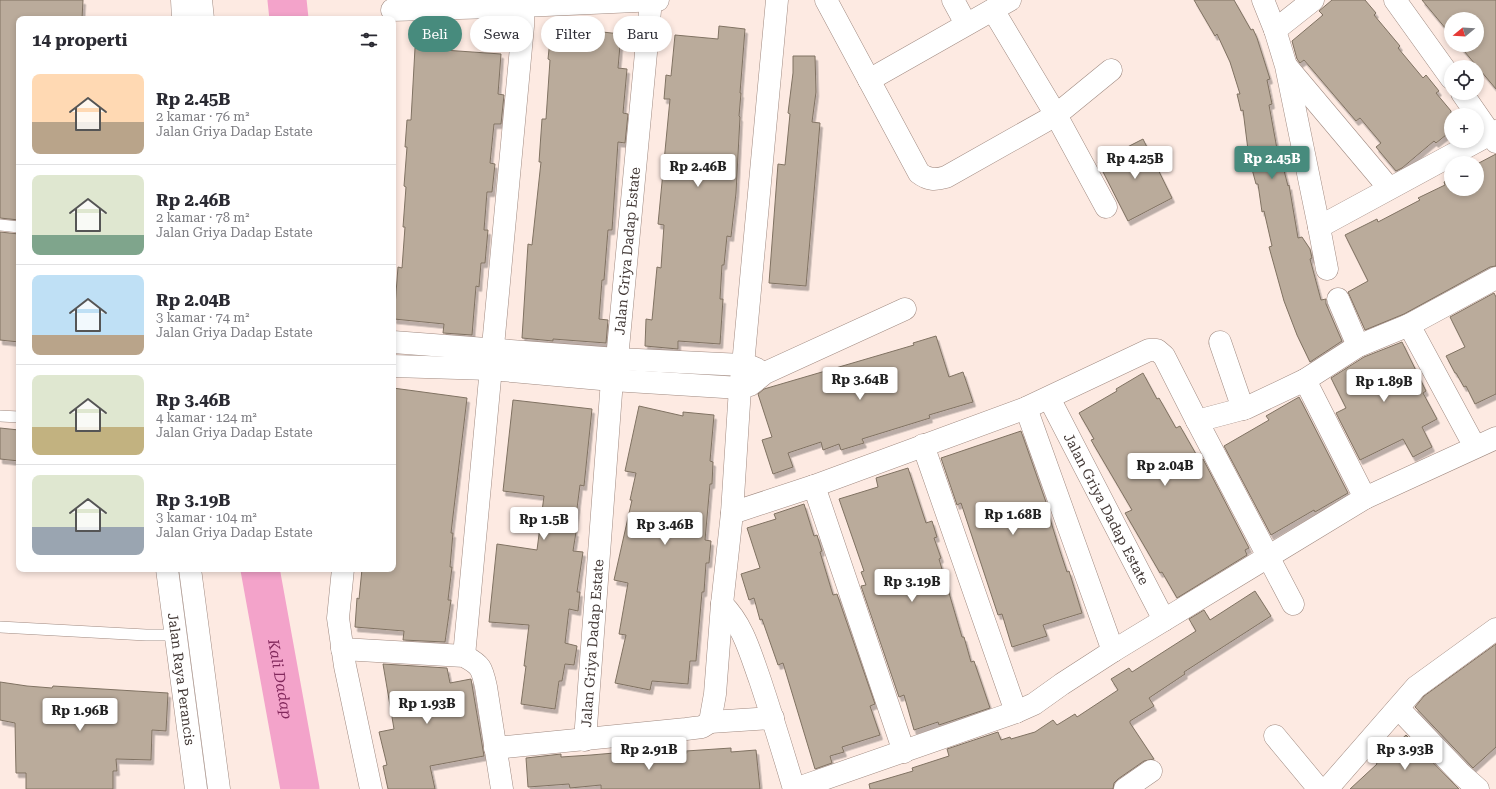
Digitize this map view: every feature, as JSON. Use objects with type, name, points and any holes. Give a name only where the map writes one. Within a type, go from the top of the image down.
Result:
[{"type":"street","points":[[182,0],[183,16]]},
{"type":"street","points":[[201,0],[203,16]]},
{"type":"street","name":"Jalan Griya Dadap Estate","points":[[585,740],[612,380],[617,359],[651,0]]},
{"type":"street","points":[[391,10],[658,0]]},
{"type":"street","points":[[710,722],[715,694],[722,604],[732,513],[740,388],[777,0]]},
{"type":"street","points":[[826,0],[919,173],[925,178],[946,178],[1056,115],[1111,70]]},
{"type":"street","points":[[953,0],[966,24]]},
{"type":"street","points":[[1263,0],[1275,30],[1286,66],[1320,227],[1326,269]]},
{"type":"street","points":[[1275,30],[1312,0]]},
{"type":"street","points":[[1395,0],[1444,68]]},
{"type":"street","points":[[869,80],[1002,5],[1056,115],[1106,207]]},
{"type":"street","points":[[464,656],[522,34],[523,6]]},
{"type":"street","points":[[1286,66],[1390,188]]},
{"type":"street","points":[[1320,227],[1390,188],[1494,136],[1467,100]]},
{"type":"street","points":[[1197,422],[1243,409],[1305,380],[1358,346],[1409,325],[1496,278]]},
{"type":"street","points":[[1338,299],[1358,346]]},
{"type":"street","points":[[396,343],[612,380],[740,388],[750,385],[765,372],[905,309]]},
{"type":"street","points":[[1409,325],[1475,447]]},
{"type":"street","points":[[1220,342],[1243,409]]},
{"type":"street","points":[[732,513],[814,486],[1026,408],[1149,350],[1157,350],[1164,356],[1267,557],[1293,604]]},
{"type":"street","points":[[396,366],[491,359],[617,359],[743,365],[765,372]]},
{"type":"street","points":[[1305,380],[1365,498]]},
{"type":"street","name":"Jalan Griya Dadap Estate","points":[[1049,398],[1164,620]]},
{"type":"street","points":[[1026,408],[1114,651]]},
{"type":"street","points":[[722,604],[731,613],[744,636],[773,718],[794,789],[904,752],[1016,712],[1034,704],[1114,651],[1365,498],[1496,438]]},
{"type":"street","points":[[923,445],[1016,712]]},
{"type":"street","points":[[814,486],[904,752]]},
{"type":"street","name":"Jalan Raya Perancis","points":[[167,572],[196,789]]},
{"type":"street","name":"Jalan Raya Perancis","points":[[190,572],[219,789]]},
{"type":"street","points":[[343,572],[338,618],[342,649],[371,789]]},
{"type":"street","points":[[1327,789],[1416,687],[1496,628]]},
{"type":"street","points":[[342,649],[464,656],[477,663],[483,675],[502,789]]},
{"type":"street","points":[[1398,708],[1461,774],[1478,789]]},
{"type":"street","name":"Jalan Griya Dadap Estate","points":[[495,748],[686,729],[702,727],[710,722],[773,718]]},
{"type":"street","points":[[1275,736],[1319,789]]},
{"type":"street","points":[[1125,789],[1151,771]]},
{"type":"lane","points":[[0,225],[16,227]]},
{"type":"lane","points":[[0,416],[16,417]]},
{"type":"lane","points":[[0,627],[146,635],[175,635]]},
{"type":"building","points":[[0,0],[83,0],[82,16],[16,16],[16,220],[0,218]]},
{"type":"building","points":[[1194,0],[1234,0],[1251,30],[1253,29],[1257,38],[1270,79],[1267,80],[1272,104],[1269,105],[1279,160],[1281,159],[1288,186],[1289,185],[1298,238],[1302,237],[1310,249],[1312,258],[1310,259],[1321,300],[1326,299],[1326,304],[1342,341],[1310,362],[1297,335],[1284,301],[1269,247],[1272,246],[1264,211],[1262,212],[1258,184],[1256,184],[1249,158],[1243,110],[1241,111],[1237,94],[1240,94],[1230,62],[1217,34],[1215,36]]},
{"type":"building","points":[[1332,0],[1365,0],[1376,13],[1374,15],[1400,46],[1398,48],[1423,78],[1426,75],[1439,91],[1436,93],[1448,108],[1444,108],[1444,137],[1436,143],[1434,141],[1402,168],[1396,171],[1376,147],[1381,143],[1360,118],[1356,121],[1304,60],[1300,63],[1297,59],[1292,41],[1323,15],[1319,11]]},
{"type":"building","points":[[1422,0],[1496,0],[1496,89],[1484,75],[1484,60],[1472,60],[1465,52],[1484,52],[1484,12],[1444,12],[1444,27]]},
{"type":"building","points":[[719,26],[745,29],[740,93],[736,193],[731,237],[727,236],[724,265],[722,265],[720,299],[723,299],[720,344],[678,341],[678,349],[645,346],[646,319],[652,320],[657,267],[661,268],[664,225],[658,224],[670,99],[664,99],[666,75],[671,76],[675,35],[718,39]]},
{"type":"building","points":[[605,32],[613,33],[613,52],[619,52],[618,68],[627,69],[623,113],[628,114],[625,143],[618,142],[612,230],[608,230],[599,319],[608,320],[606,343],[522,338],[528,244],[532,245],[541,162],[539,162],[542,119],[546,119],[550,60],[548,59],[549,52],[605,52]]},
{"type":"building","points":[[462,51],[501,54],[498,94],[504,95],[501,124],[494,124],[490,163],[495,164],[492,192],[487,192],[484,230],[488,230],[485,263],[481,263],[479,287],[476,286],[472,335],[443,333],[444,324],[396,319],[398,267],[402,268],[405,227],[403,227],[406,187],[404,186],[407,147],[405,147],[407,120],[411,120],[415,52]]},
{"type":"building","points":[[793,56],[815,56],[816,92],[812,122],[820,123],[806,286],[769,283],[778,164],[785,165],[790,114],[788,113],[793,73]]},
{"type":"building","points":[[1143,139],[1172,198],[1128,221],[1098,162]]},
{"type":"building","points":[[1496,154],[1496,266],[1490,267],[1404,314],[1365,330],[1348,292],[1368,281],[1345,235],[1377,219],[1378,222],[1420,200],[1418,198],[1444,185],[1444,196],[1484,196],[1484,160]]},
{"type":"building","points":[[0,232],[16,234],[16,342],[0,340]]},
{"type":"building","points":[[1494,293],[1496,297],[1496,394],[1475,404],[1466,386],[1464,387],[1446,356],[1465,347],[1450,317]]},
{"type":"building","points":[[936,336],[949,377],[963,372],[973,402],[929,415],[930,418],[862,439],[864,443],[841,450],[839,444],[823,450],[821,442],[788,453],[793,467],[773,474],[762,440],[772,437],[758,394],[764,389],[914,345],[913,343]]},
{"type":"building","points":[[1402,342],[1426,391],[1423,393],[1437,419],[1422,427],[1432,447],[1413,457],[1403,439],[1360,460],[1336,413],[1346,408],[1331,378],[1364,357]]},
{"type":"building","points":[[1143,373],[1157,399],[1159,398],[1176,428],[1180,426],[1200,461],[1203,459],[1249,548],[1245,550],[1247,555],[1177,598],[1162,572],[1160,573],[1125,513],[1132,510],[1091,440],[1094,439],[1079,413],[1117,391],[1116,389]]},
{"type":"building","points":[[396,388],[467,398],[451,533],[453,533],[450,567],[452,567],[448,600],[451,600],[445,642],[403,640],[404,631],[355,627],[357,598],[359,599],[362,572],[396,572]]},
{"type":"building","points":[[1299,397],[1348,493],[1315,512],[1314,510],[1271,535],[1224,446],[1269,420],[1266,416]]},
{"type":"building","points":[[513,400],[592,409],[584,486],[580,485],[574,532],[576,532],[573,551],[583,552],[577,592],[580,592],[578,611],[569,609],[565,643],[577,646],[574,665],[565,664],[562,681],[559,681],[555,709],[521,704],[529,625],[489,622],[497,544],[537,550],[544,496],[503,491]]},
{"type":"building","points":[[639,406],[683,416],[683,412],[714,415],[710,461],[713,462],[712,484],[710,484],[705,540],[711,541],[709,563],[706,563],[704,592],[702,592],[696,661],[690,661],[688,684],[652,681],[650,690],[615,683],[626,635],[619,634],[628,583],[614,580],[632,500],[630,500],[636,473],[625,471]]},
{"type":"building","points":[[0,428],[16,430],[16,461],[0,459]]},
{"type":"building","points":[[1021,431],[1082,613],[1043,625],[1047,636],[1012,647],[1002,614],[998,615],[961,503],[957,505],[941,458]]},
{"type":"building","points":[[908,468],[926,523],[932,521],[937,537],[934,538],[941,558],[939,559],[962,637],[964,637],[971,662],[974,661],[990,708],[939,725],[938,722],[914,730],[904,695],[899,697],[861,586],[866,585],[861,572],[864,571],[839,499],[878,487],[876,478]]},
{"type":"building","points":[[804,504],[814,536],[817,535],[822,551],[820,552],[833,595],[837,594],[875,704],[870,706],[880,735],[842,747],[844,752],[830,756],[832,763],[815,769],[783,663],[778,665],[762,619],[760,620],[754,598],[749,600],[741,574],[760,568],[747,528],[776,519],[774,514]]},
{"type":"building","points":[[1255,591],[1271,616],[1184,672],[1185,674],[1149,698],[1154,706],[1130,721],[1130,723],[1154,759],[1144,761],[1118,779],[1114,783],[1113,789],[870,789],[869,784],[913,771],[912,768],[949,756],[947,749],[998,732],[1001,740],[1010,737],[1011,739],[1035,732],[1053,720],[1057,725],[1075,714],[1077,717],[1118,690],[1111,679],[1129,668],[1132,672],[1196,631],[1189,619],[1204,610],[1210,620]]},
{"type":"building","points":[[1496,644],[1496,747],[1473,768],[1415,707],[1424,696]]},
{"type":"building","points":[[383,664],[447,668],[450,683],[471,679],[484,756],[430,766],[435,789],[388,789],[383,766],[387,765],[379,732],[394,729]]},
{"type":"building","points":[[0,682],[52,688],[53,686],[168,693],[166,731],[152,730],[151,760],[116,759],[117,771],[113,771],[113,789],[26,789],[26,773],[16,773],[15,723],[0,720]]},
{"type":"building","points":[[1406,735],[1459,789],[1350,789],[1377,764],[1376,762]]},
{"type":"building","points":[[731,748],[731,752],[756,750],[760,789],[601,789],[601,785],[570,788],[569,784],[528,787],[526,758],[561,754],[561,757],[649,750],[649,756],[687,753],[686,751]]},
{"type":"waterway","name":"Kali Dadap","points":[[287,0],[289,16]]},
{"type":"waterway","name":"Kali Dadap","points":[[261,572],[300,789]]}]
